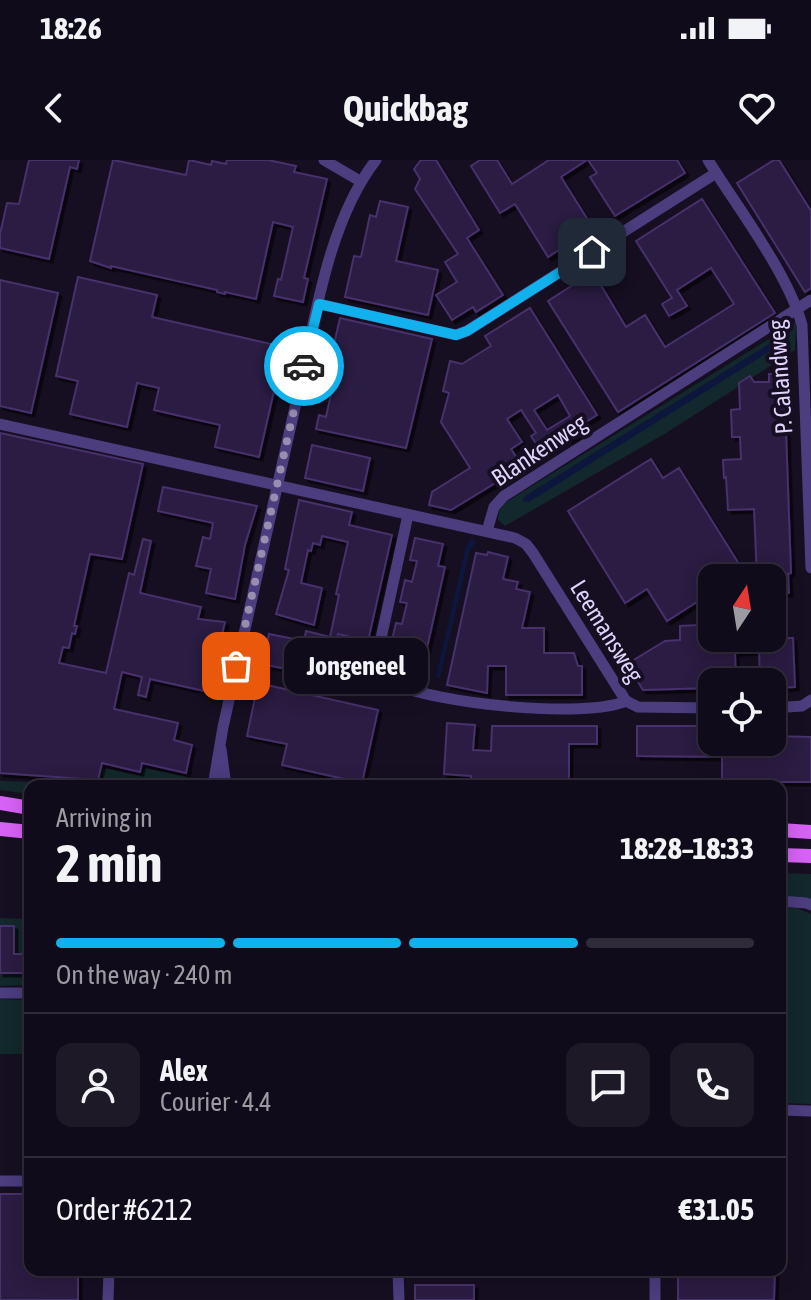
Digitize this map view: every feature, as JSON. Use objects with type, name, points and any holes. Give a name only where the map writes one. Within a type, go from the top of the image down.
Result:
[{"type":"main road","points":[[0,803],[24,807]]},
{"type":"main road","points":[[0,829],[24,831]]},
{"type":"main road","points":[[786,830],[811,832]]},
{"type":"main road","points":[[786,855],[811,856]]},
{"type":"street","points":[[324,160],[360,181]]},
{"type":"street","points":[[225,780],[221,749],[223,727],[319,304],[341,222],[360,181],[376,160]]},
{"type":"street","name":"P. Calandweg","points":[[708,160],[783,279],[798,309],[802,325],[811,568]]},
{"type":"street","points":[[319,304],[456,335],[467,331],[716,173]]},
{"type":"street","name":"Blankenweg","points":[[487,531],[494,507],[504,496],[811,300]]},
{"type":"street","points":[[0,424],[487,531]]},
{"type":"street","points":[[408,515],[378,652],[379,666],[394,683],[441,697],[496,707],[606,708],[626,701]]},
{"type":"street","name":"Leemansweg","points":[[487,531],[526,544],[626,701],[638,707],[698,708]]},
{"type":"street","points":[[786,707],[802,706],[811,700]]},
{"type":"street","points":[[214,780],[221,749]]},
{"type":"street","points":[[786,901],[811,905]]},
{"type":"street","points":[[0,993],[24,993]]},
{"type":"street","points":[[786,1110],[811,1111]]},
{"type":"street","points":[[0,1181],[24,1181]]},
{"type":"street","points":[[108,1300],[109,1276]]},
{"type":"street","points":[[398,1276],[399,1300]]},
{"type":"street","points":[[655,1276],[655,1300]]},
{"type":"green space","points":[[796,322],[795,350],[747,381],[742,381],[741,385],[666,433],[505,526],[498,520],[499,510],[508,501]]},
{"type":"green space","points":[[103,768],[142,776],[144,768],[203,780],[101,780]]},
{"type":"green space","points":[[0,781],[24,782],[24,793],[0,790]]},
{"type":"green space","points":[[786,873],[811,874],[811,899],[786,897]]},
{"type":"green space","points":[[786,907],[811,914],[811,1104],[786,1103]]},
{"type":"green space","points":[[0,918],[24,919],[24,985],[0,986]]},
{"type":"green space","points":[[0,999],[24,1000],[24,1054],[0,1054]]},
{"type":"water","points":[[769,344],[772,350],[529,502],[522,501],[525,496]]},
{"type":"water","points":[[474,539],[440,678],[436,677],[466,547]]},
{"type":"building","points":[[29,160],[79,160],[77,169],[70,167],[49,259],[0,248],[7,203],[19,204]]},
{"type":"building","points":[[113,160],[186,175],[189,160],[211,165],[212,161],[226,164],[227,160],[268,160],[296,166],[294,172],[327,179],[304,278],[308,279],[303,302],[274,296],[278,279],[281,280],[293,227],[273,222],[256,299],[90,261]]},
{"type":"building","points":[[421,160],[436,160],[479,230],[467,238],[503,295],[476,312],[473,307],[452,320],[436,295],[457,282],[445,262],[458,254],[415,189],[420,179],[414,169]]},
{"type":"building","points":[[480,160],[497,160],[512,184],[549,160],[587,160],[561,177],[593,228],[548,257],[515,204],[500,213],[471,166]]},
{"type":"building","points":[[588,160],[677,160],[685,173],[615,216],[590,177],[597,173]]},
{"type":"building","points":[[774,160],[779,160],[811,211],[811,288],[805,292],[737,183]]},
{"type":"building","points":[[702,199],[775,313],[618,412],[548,301],[593,272],[626,327],[645,315],[665,347],[734,304],[711,268],[677,290],[687,306],[669,316],[662,304],[672,298],[636,241]]},
{"type":"building","points":[[380,201],[408,207],[396,261],[438,270],[428,315],[345,297],[354,256],[361,257],[370,215],[376,217]]},
{"type":"building","points":[[78,277],[157,295],[152,317],[284,347],[259,457],[215,447],[220,425],[154,410],[159,388],[137,383],[127,427],[70,414],[78,381],[56,376]]},
{"type":"building","points":[[0,280],[58,293],[31,413],[0,406]]},
{"type":"building","points":[[530,308],[597,415],[578,427],[581,433],[569,440],[562,429],[537,445],[531,436],[536,433],[521,410],[507,419],[522,442],[511,449],[517,458],[492,474],[497,482],[451,510],[429,505],[432,492],[470,468],[441,422],[449,393],[443,391],[450,361],[462,364],[491,346],[485,336]],"holes":[[[558,395],[570,416],[547,430],[534,410]]]},
{"type":"building","points":[[340,318],[432,339],[406,448],[316,429],[319,415],[326,417],[336,371],[328,370]]},
{"type":"building","points":[[769,374],[784,374],[791,573],[788,574],[789,593],[786,593],[786,564],[756,564],[754,509],[728,510],[724,478],[723,460],[741,459],[740,437],[732,437],[731,410],[740,409],[739,383],[750,376],[754,382],[769,382]]},
{"type":"building","points":[[0,433],[143,464],[122,559],[90,554],[74,626],[77,626],[75,634],[72,633],[69,648],[63,647],[59,663],[106,673],[129,573],[134,575],[143,539],[151,541],[140,593],[201,607],[198,619],[225,622],[219,647],[209,644],[205,661],[216,663],[209,692],[150,679],[146,697],[138,695],[142,677],[122,672],[114,709],[178,723],[174,740],[192,745],[186,773],[142,763],[140,772],[102,763],[98,780],[0,773]]},
{"type":"building","points":[[312,445],[370,458],[363,491],[305,478]]},
{"type":"building","points":[[651,459],[663,478],[679,468],[739,564],[698,564],[698,625],[697,602],[667,621],[647,589],[625,603],[568,511]]},
{"type":"building","points":[[163,487],[257,506],[245,545],[235,599],[206,593],[211,569],[196,566],[203,537],[210,539],[213,523],[158,511]]},
{"type":"building","points":[[299,500],[352,512],[349,525],[392,535],[368,641],[338,634],[335,650],[364,657],[358,684],[262,664],[269,634],[304,641],[306,631],[330,637],[348,542],[322,536],[320,545],[313,543],[311,551],[308,550],[301,583],[322,588],[314,625],[276,614],[289,570],[285,569]]},
{"type":"building","points":[[415,538],[443,544],[438,566],[445,567],[423,666],[395,660],[398,646],[391,644],[396,623],[402,624],[407,603],[400,602],[405,580],[412,582],[417,561],[410,560]]},
{"type":"building","points":[[488,552],[508,557],[503,579],[518,582],[516,589],[530,592],[522,628],[544,628],[544,653],[574,653],[578,666],[582,666],[582,695],[506,695],[506,666],[488,666],[487,693],[447,685],[476,553],[487,555]]},
{"type":"building","points":[[698,625],[698,652],[735,652],[736,668],[698,668],[698,688],[643,690],[627,664],[665,641],[680,640],[680,626]]},
{"type":"building","points":[[786,638],[793,638],[795,687],[786,687],[786,668],[760,668],[759,652],[786,652]]},
{"type":"building","points":[[258,683],[378,710],[363,780],[349,780],[282,765],[287,744],[247,736]]},
{"type":"building","points":[[447,723],[475,725],[473,750],[491,751],[492,726],[597,726],[597,744],[569,744],[569,780],[471,780],[471,776],[444,774]]},
{"type":"building","points":[[637,726],[698,726],[698,756],[786,756],[786,736],[811,737],[811,782],[722,780],[722,757],[637,756]]},
{"type":"building","points":[[0,926],[14,926],[14,954],[24,954],[24,973],[0,973]]},
{"type":"building","points":[[0,1194],[24,1194],[24,1276],[78,1276],[78,1300],[0,1300]]},
{"type":"building","points":[[678,1276],[775,1276],[774,1300],[678,1300]]},
{"type":"building","points":[[415,1285],[474,1285],[474,1300],[415,1300]]},
{"type":"way so far","points":[[236,666],[304,366]]},
{"type":"place","name":"Jongeneel","points":[[236,666]]},
{"type":"route","points":[[304,366],[319,304],[456,335],[592,252]]}]
